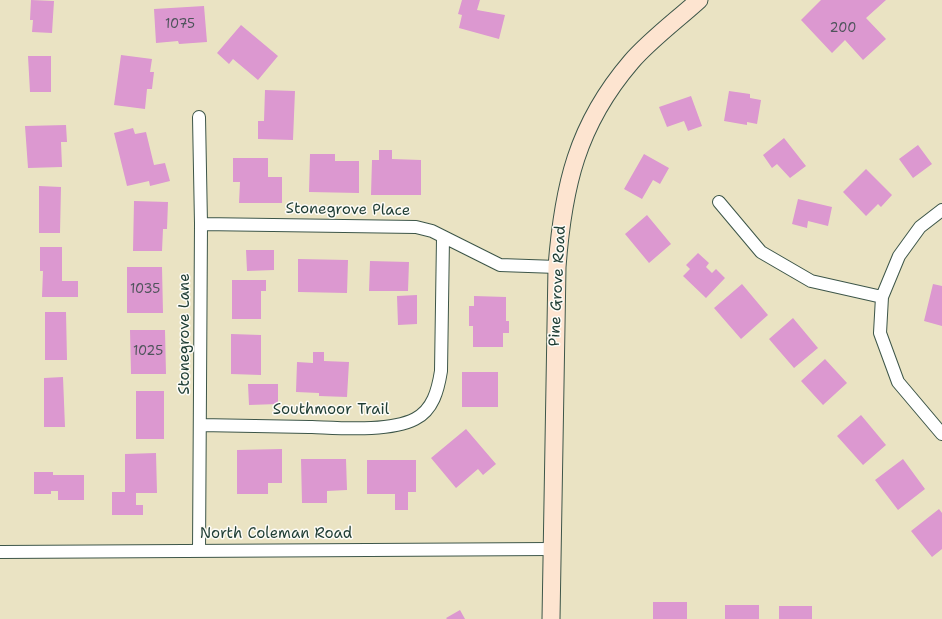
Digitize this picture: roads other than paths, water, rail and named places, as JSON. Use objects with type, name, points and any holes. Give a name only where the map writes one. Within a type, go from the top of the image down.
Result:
[{"type":"main road","name":"Pine Grove Road","points":[[551,619],[557,267],[560,227],[568,183],[580,145],[602,101],[632,62],[698,0]]},
{"type":"street","name":"Stonegrove Lane","points":[[199,117],[201,224],[199,551]]},
{"type":"street","points":[[719,202],[761,252],[811,281],[882,297]]},
{"type":"street","points":[[942,210],[920,227],[899,256],[882,297],[880,333],[898,382],[942,434]]},
{"type":"street","name":"Stonegrove Place","points":[[201,224],[416,227],[432,232],[500,265],[557,267]]},
{"type":"street","name":"Southmoor Trail","points":[[200,425],[359,428],[398,425],[415,419],[428,409],[438,391],[441,371],[443,238]]},
{"type":"street","name":"North Coleman Road","points":[[0,552],[552,549]]}]
